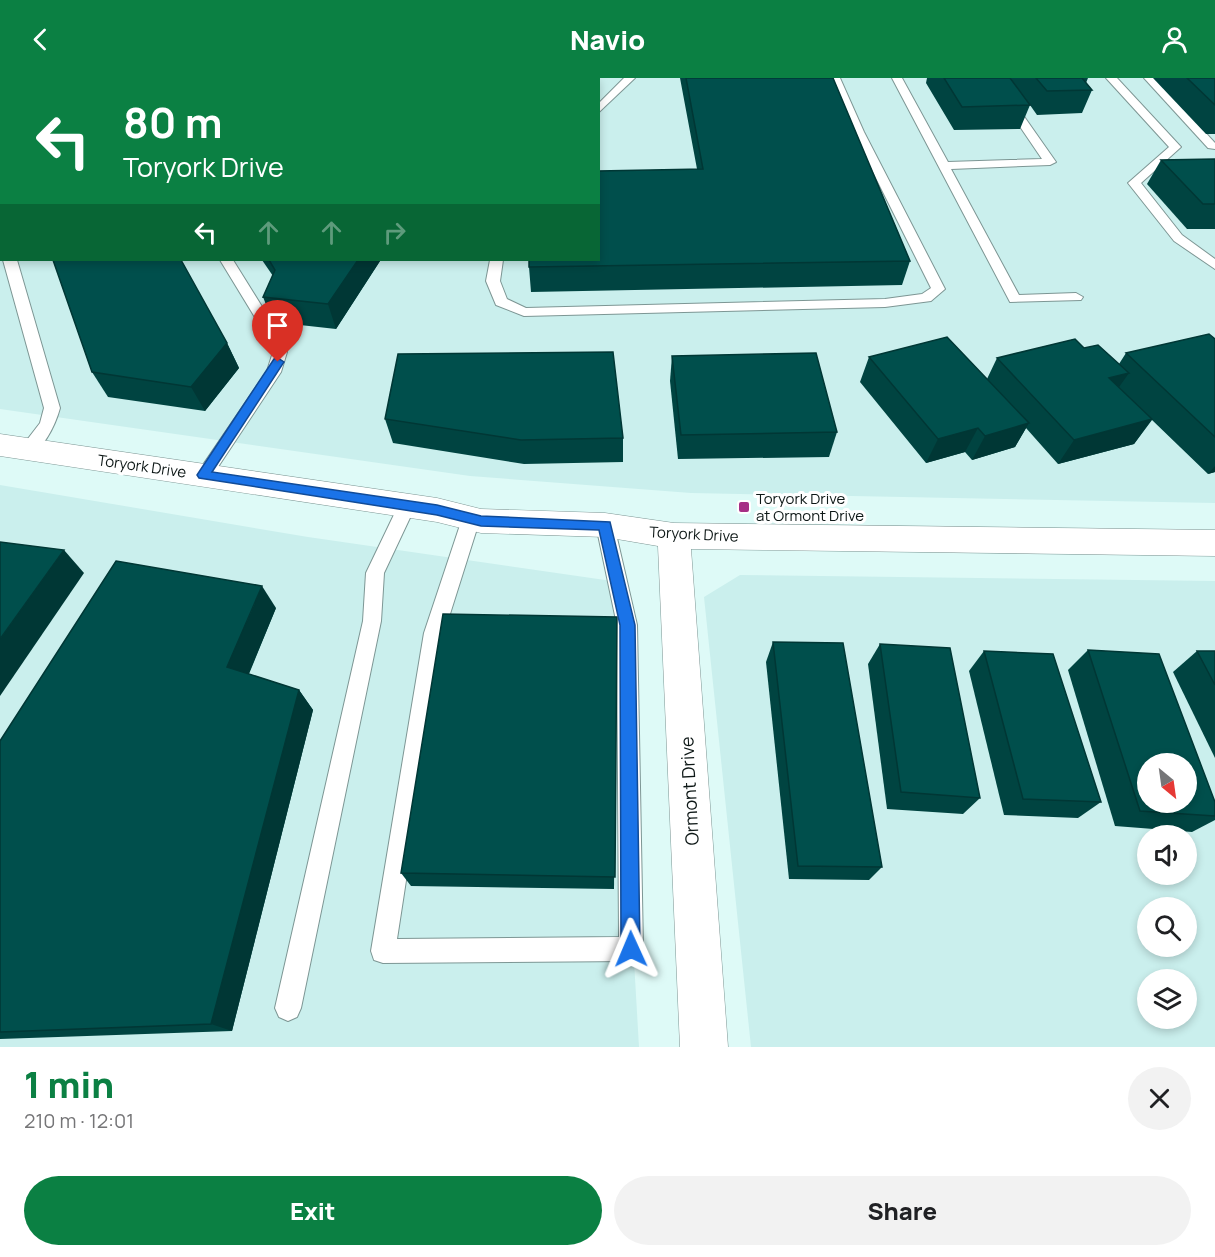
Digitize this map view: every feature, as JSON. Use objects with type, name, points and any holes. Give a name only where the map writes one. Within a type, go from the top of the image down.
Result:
[{"type":"street","name":"Toryork Drive","points":[[14,447],[407,505],[481,521],[605,525],[674,536],[1215,543]]},
{"type":"street","name":"Ormont Drive","points":[[674,536],[704,1047]]},
{"type":"lane","points":[[600,108],[630,78]]},
{"type":"lane","points":[[496,261],[493,281],[501,302],[524,312],[885,303],[926,298],[938,289],[920,247],[872,161],[835,78]]},
{"type":"lane","points":[[897,78],[1015,299],[1076,297]]},
{"type":"lane","points":[[945,166],[1050,162],[992,78]]},
{"type":"lane","points":[[1111,78],[1175,147],[1134,183],[1178,238],[1215,265]]},
{"type":"lane","points":[[1149,78],[1212,146],[1215,146]]},
{"type":"lane","points":[[10,261],[52,408],[47,425],[14,447]]},
{"type":"lane","points":[[204,475],[274,372],[280,352],[277,342],[228,261]]},
{"type":"lane","points":[[288,1008],[372,621],[375,573],[407,505]]},
{"type":"lane","points":[[471,519],[434,633],[383,951],[631,949],[627,625],[605,525]]},
{"type":"shaded area","points":[[600,78],[1215,78],[1215,503],[691,493],[470,476],[0,409],[0,261],[600,261]]},
{"type":"shaded area","points":[[0,485],[308,537],[612,581],[639,1047],[0,1047]]},
{"type":"shaded area","points":[[740,575],[1215,581],[1215,1047],[751,1047],[704,597]]},
{"type":"building","points":[[686,78],[833,78],[910,261],[529,267],[529,261],[600,261],[600,171],[703,169]]},
{"type":"building","points":[[944,78],[1010,78],[1030,105],[962,107]]},
{"type":"building","points":[[1036,78],[1082,78],[1092,90],[1047,91]]},
{"type":"building","points":[[1187,78],[1215,78],[1215,105]]},
{"type":"building","points":[[1215,159],[1215,204],[1203,204],[1161,160]]},
{"type":"building","points":[[53,261],[182,261],[227,343],[191,387],[92,372]]},
{"type":"building","points":[[270,261],[357,261],[328,304],[263,297],[275,270]]},
{"type":"building","points":[[1209,334],[1215,339],[1215,437],[1126,353]]},
{"type":"building","points":[[947,337],[1029,423],[985,436],[978,428],[938,439],[869,357]]},
{"type":"building","points":[[1075,339],[1084,348],[1098,345],[1129,373],[1109,378],[1152,419],[1074,440],[997,358]]},
{"type":"building","points":[[613,352],[623,438],[521,440],[385,419],[398,354]]},
{"type":"building","points":[[816,353],[837,432],[681,435],[672,356]]},
{"type":"building","points":[[0,542],[64,550],[0,639]]},
{"type":"building","points":[[116,561],[262,586],[227,667],[299,690],[211,1024],[0,1032],[0,741]]},
{"type":"building","points":[[443,614],[617,617],[615,877],[401,873]]},
{"type":"building","points":[[773,642],[843,643],[882,867],[798,866]]},
{"type":"building","points":[[880,644],[950,648],[980,798],[901,792]]},
{"type":"building","points":[[1088,650],[1159,654],[1196,753],[1137,753],[1137,802]]},
{"type":"building","points":[[984,651],[1053,654],[1101,802],[1023,799]]},
{"type":"building","points":[[1197,651],[1215,651],[1215,685]]},
{"type":"building","points":[[1197,754],[1215,802],[1215,816],[1170,813],[1197,813]]},
{"type":"place","name":"Toryork Drive at Ormont Drive","points":[[744,507]]},
{"type":"route","points":[[278,362],[274,372],[204,475],[437,510],[481,521],[605,525],[627,625],[631,949]]}]
